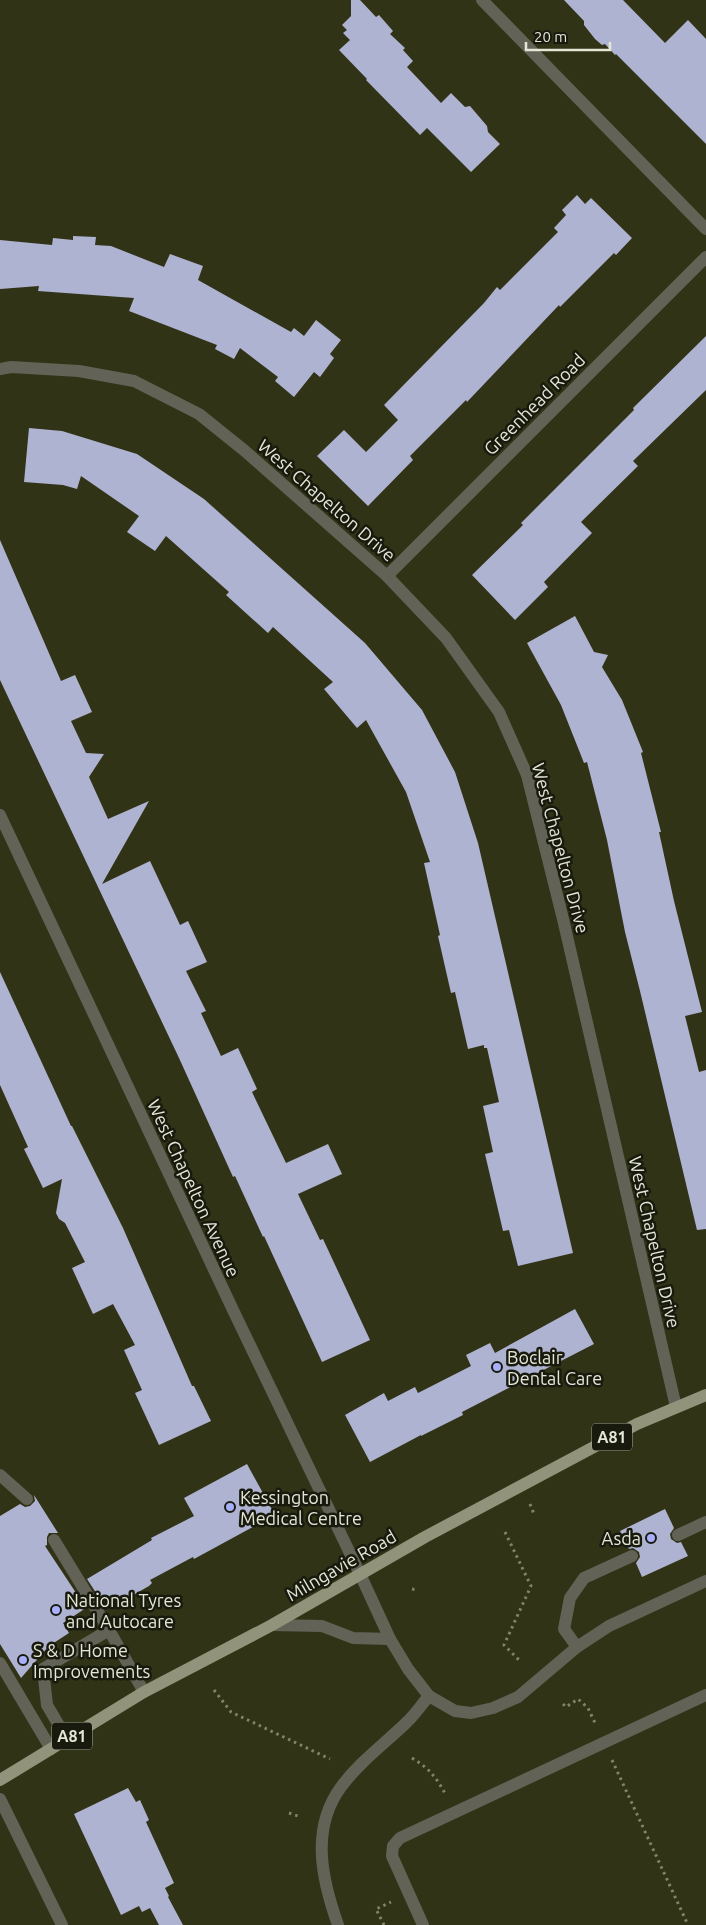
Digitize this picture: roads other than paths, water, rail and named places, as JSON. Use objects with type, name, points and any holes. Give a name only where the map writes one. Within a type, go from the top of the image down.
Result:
[{"type":"main road","name":"Milngavie Road","points":[[0,1780],[144,1692],[272,1625],[425,1537],[637,1424],[706,1395]]},
{"type":"street","points":[[482,0],[706,229]]},
{"type":"street","name":"Greenhead Road","points":[[387,576],[706,257]]},
{"type":"street","name":"West Chapelton Drive","points":[[0,369],[11,367],[79,371],[134,381],[198,414],[245,451],[387,576],[446,638],[499,712],[527,775],[563,919],[676,1408]]},
{"type":"street","name":"West Chapelton Avenue","points":[[0,815],[390,1640],[408,1669],[429,1696]]},
{"type":"street","points":[[0,1475],[27,1499]]},
{"type":"street","points":[[678,1534],[706,1522]]},
{"type":"street","points":[[54,1540],[144,1692]]},
{"type":"street","points":[[577,1647],[564,1629],[570,1598],[584,1578],[632,1556]]},
{"type":"street","points":[[338,1925],[329,1900],[324,1877],[321,1844],[325,1820],[341,1787],[378,1748],[411,1718],[429,1696],[455,1710],[471,1713],[493,1708],[518,1697],[577,1647],[609,1626],[706,1581]]},
{"type":"street","points":[[272,1625],[322,1626],[353,1638],[390,1640]]},
{"type":"street","points":[[67,1739],[47,1705],[43,1669],[109,1630]]},
{"type":"street","points":[[0,1663],[51,1749]]},
{"type":"street","points":[[423,1925],[392,1856],[393,1846],[400,1838],[706,1696]]},
{"type":"street","points":[[0,1799],[62,1925]]},
{"type":"place","name":"Boclair Dental Care","points":[[497,1367]]},
{"type":"place","name":"Kessington Medical Centre","points":[[230,1507]]},
{"type":"place","name":"Asda","points":[[651,1538]]},
{"type":"place","name":"National Tyres and Autocare","points":[[56,1610]]},
{"type":"place","name":"S & D Home Improvements","points":[[23,1660]]}]
